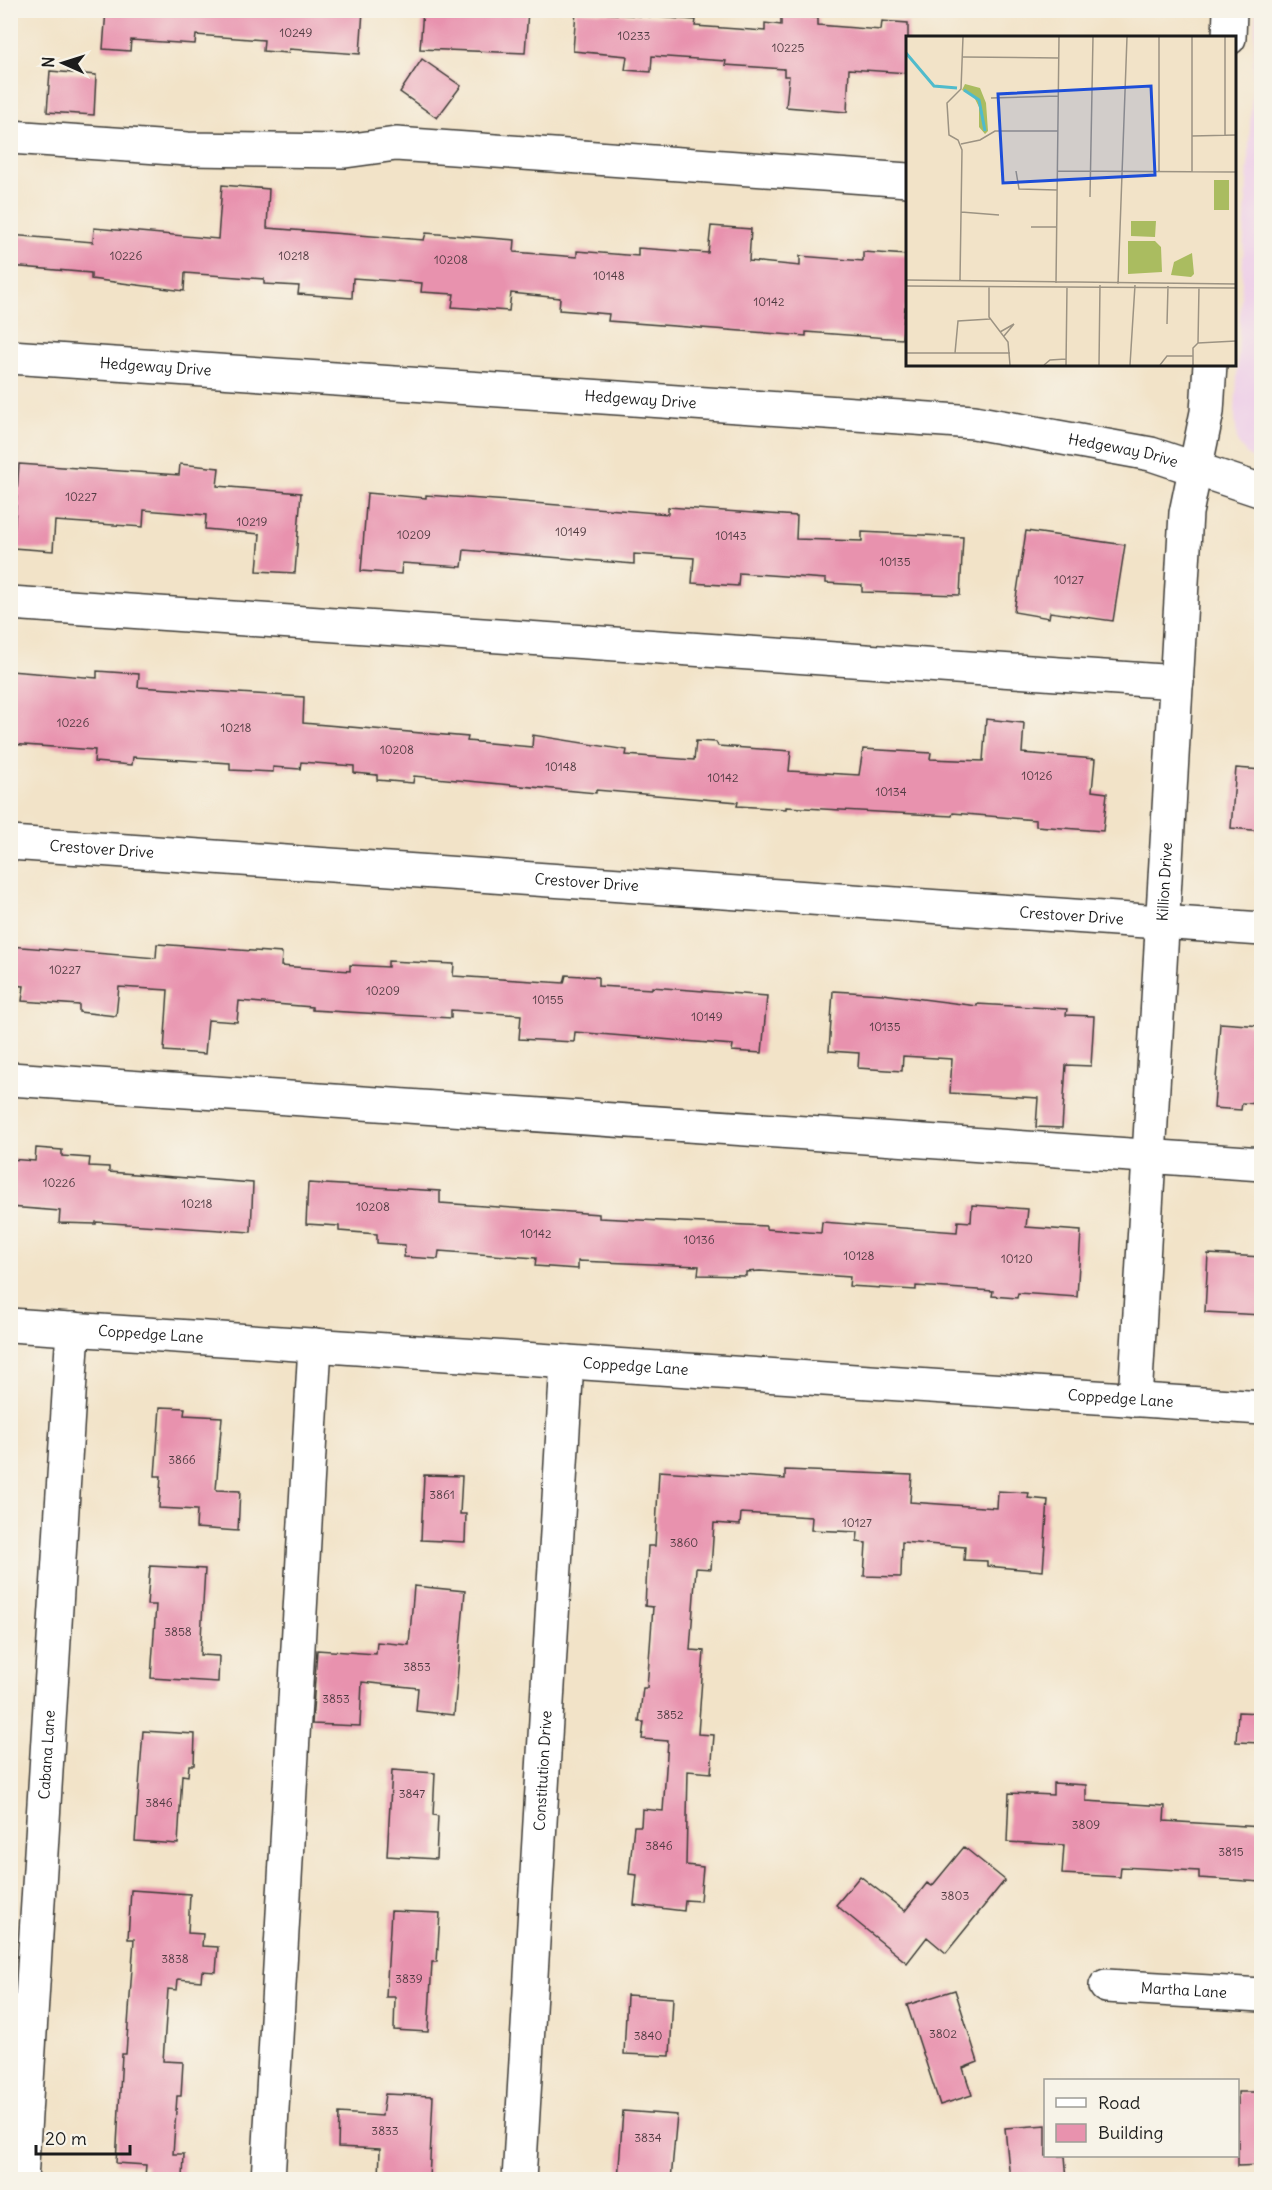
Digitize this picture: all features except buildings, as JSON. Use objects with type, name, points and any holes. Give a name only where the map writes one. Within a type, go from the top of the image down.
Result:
[{"type":"street","points":[[1229,36],[1230,10]]},
{"type":"street","points":[[10,137],[188,149],[345,152],[396,144],[906,180]]},
{"type":"street","name":"Hedgeway Drive","points":[[10,357],[974,422],[1151,454],[1262,491]]},
{"type":"street","name":"Killion Drive","points":[[1135,1400],[1186,513],[1207,412],[1210,366]]},
{"type":"street","points":[[10,603],[1177,682]]},
{"type":"street","name":"Crestover Drive","points":[[10,843],[1262,929]]},
{"type":"street","points":[[10,1079],[1262,1164]]},
{"type":"street","name":"Coppedge Lane","points":[[10,1325],[1262,1408]]},
{"type":"street","name":"Cabana Lane","points":[[21,2180],[73,1329]]},
{"type":"street","points":[[268,2180],[315,1345]]},
{"type":"street","name":"Constitution Drive","points":[[519,2180],[567,1362]]},
{"type":"street","name":"Martha Lane","points":[[1106,1986],[1262,1995]]},
{"type":"shaded area","points":[[1256,11],[1262,11],[1261,462],[1249,457],[1237,442],[1235,414]]}]
